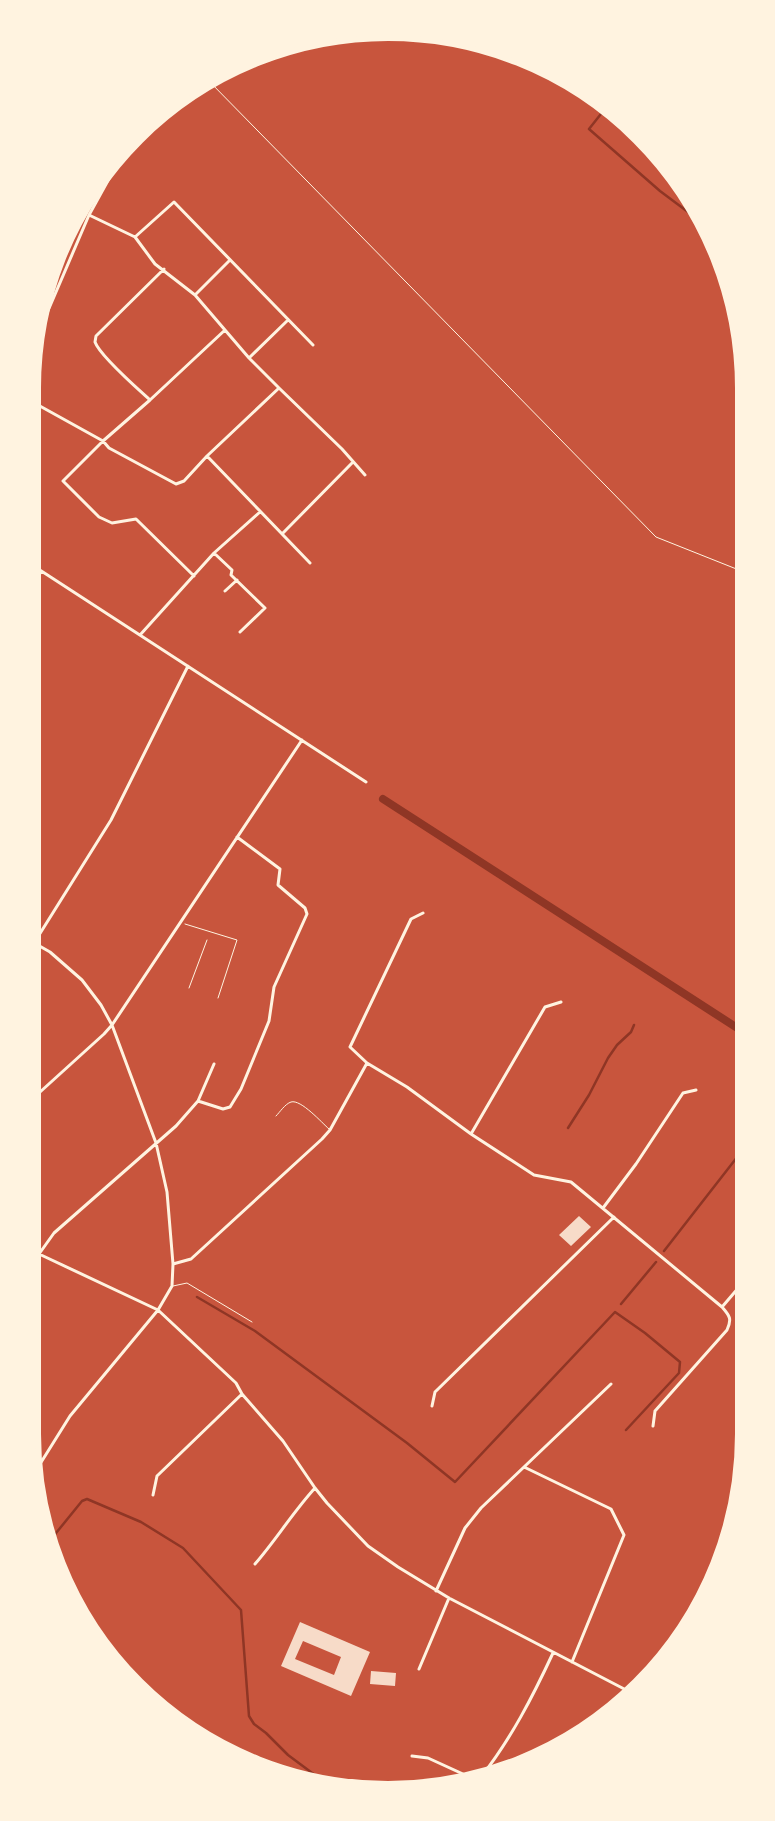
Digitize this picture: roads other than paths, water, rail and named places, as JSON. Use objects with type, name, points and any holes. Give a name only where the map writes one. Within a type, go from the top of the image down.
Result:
[{"type":"street","points":[[44,321],[89,215],[115,168]]},
{"type":"street","points":[[135,237],[174,202],[313,344]]},
{"type":"street","points":[[89,215],[135,237],[155,264],[164,269],[195,295],[250,358],[342,448],[366,475]]},
{"type":"street","points":[[195,295],[230,260]]},
{"type":"street","points":[[150,400],[99,350],[95,342],[96,336],[164,269]]},
{"type":"street","points":[[250,358],[288,320]]},
{"type":"street","points":[[194,576],[136,519],[112,523],[98,517],[63,481],[103,441],[225,330]]},
{"type":"street","points":[[38,405],[103,441],[109,448],[176,484],[184,481],[207,456],[279,388]]},
{"type":"street","points":[[207,456],[310,563]]},
{"type":"street","points":[[282,534],[353,462]]},
{"type":"street","points":[[140,635],[214,554],[260,512]]},
{"type":"street","points":[[214,554],[232,570],[231,575],[265,608],[240,632]]},
{"type":"street","points":[[38,569],[366,782]]},
{"type":"street","points":[[38,578],[41,571]]},
{"type":"street","points":[[225,592],[237,580]]},
{"type":"street","points":[[38,937],[111,820],[188,666]]},
{"type":"street","points":[[38,1094],[112,1025],[302,740]]},
{"type":"street","points":[[198,1101],[223,1109],[230,1106],[237,1095],[267,1027],[274,987],[307,914],[305,908],[278,885],[280,869],[237,837]]},
{"type":"street","points":[[423,913],[411,919],[350,1048],[367,1063],[407,1087],[471,1134],[534,1175],[574,1184],[722,1307],[729,1315],[731,1321],[727,1330],[655,1411],[652,1426]]},
{"type":"street","points":[[38,945],[50,952],[82,980],[101,1005],[112,1025],[156,1143],[167,1192],[173,1264],[172,1286],[158,1310],[70,1416],[39,1466]]},
{"type":"street","points":[[471,1134],[545,1007],[561,1002]]},
{"type":"street","points":[[173,1264],[191,1259],[322,1139],[330,1130],[367,1063]]},
{"type":"street","points":[[38,1257],[54,1232],[176,1126],[198,1101],[214,1064]]},
{"type":"street","points":[[603,1208],[636,1164],[683,1093],[696,1090]]},
{"type":"street","points":[[432,1406],[435,1392],[614,1217]]},
{"type":"street","points":[[40,1254],[158,1310],[236,1383],[242,1394],[283,1441],[315,1488],[368,1546],[449,1598],[626,1690]]},
{"type":"street","points":[[722,1307],[738,1288]]},
{"type":"street","points":[[436,1590],[465,1528],[481,1508],[611,1384]]},
{"type":"street","points":[[153,1495],[157,1476],[242,1394]]},
{"type":"street","points":[[524,1466],[611,1509],[624,1535],[572,1662]]},
{"type":"street","points":[[255,1564],[315,1488]]},
{"type":"street","points":[[419,1668],[449,1598]]},
{"type":"street","points":[[486,1769],[528,1704],[553,1652]]},
{"type":"street","points":[[412,1756],[428,1758],[465,1775]]},
{"type":"lane","points":[[276,1116],[289,1103],[295,1102],[302,1105],[330,1130]]},
{"type":"lane","points":[[172,1286],[187,1283],[252,1322]]},
{"type":"waterway","points":[[603,112],[589,129],[660,191],[692,215]]},
{"type":"waterway","points":[[383,799],[738,1028]]},
{"type":"waterway","points":[[568,1128],[589,1095],[608,1058],[617,1045],[631,1032],[634,1025]]},
{"type":"waterway","points":[[664,1251],[738,1156]]},
{"type":"waterway","points":[[621,1304],[656,1262]]},
{"type":"waterway","points":[[197,1297],[255,1331],[407,1443],[455,1482],[615,1312],[645,1333],[680,1362],[679,1373],[626,1430]]},
{"type":"waterway","points":[[53,1537],[82,1501],[87,1499],[141,1522],[183,1548],[241,1610],[249,1716],[254,1724],[288,1755],[317,1777]]}]
